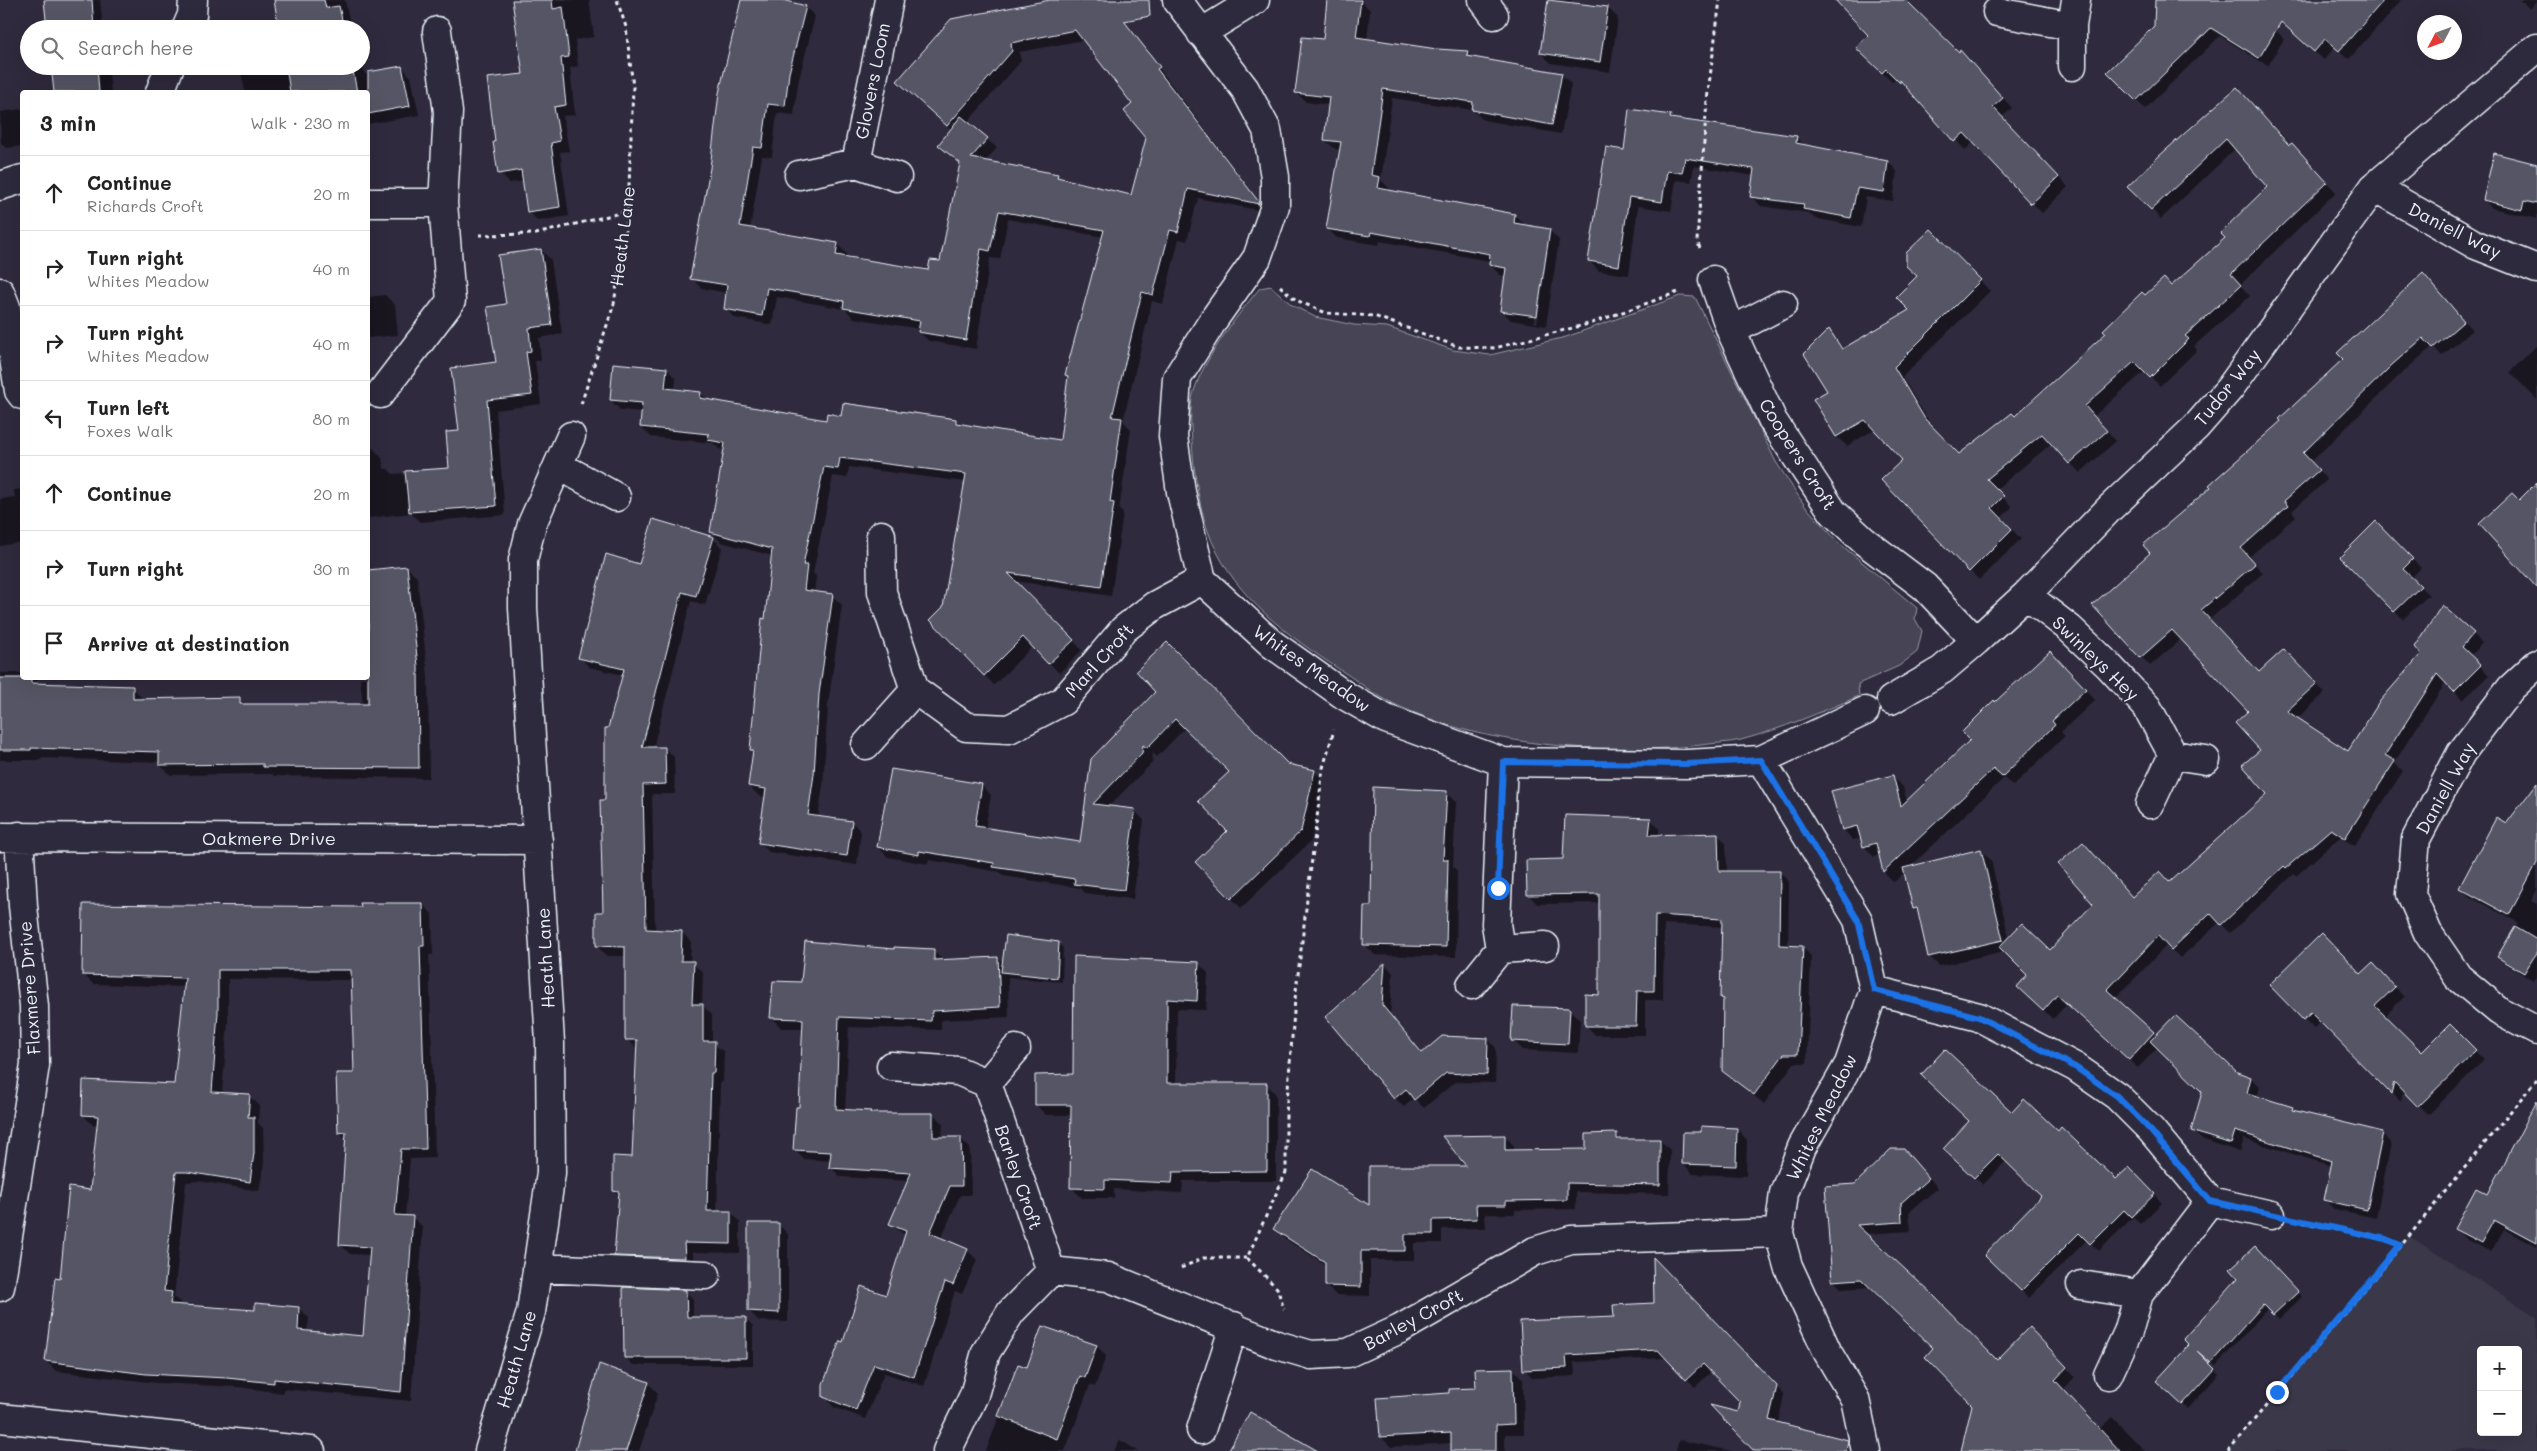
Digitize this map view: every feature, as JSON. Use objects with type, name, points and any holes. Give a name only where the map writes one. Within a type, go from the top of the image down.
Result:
[{"type":"street","points":[[190,20],[194,0]]},
{"type":"street","name":"Glovers Loom","points":[[856,163],[889,0]]},
{"type":"street","points":[[1177,0],[1246,89],[1267,130],[1275,176],[1275,206],[1257,258],[1214,319],[1177,378],[1173,436],[1181,492],[1202,580]]},
{"type":"street","points":[[1201,33],[1256,0]]},
{"type":"street","points":[[2072,66],[2072,26],[2076,0]]},
{"type":"street","points":[[1997,12],[2072,26]]},
{"type":"street","points":[[380,394],[451,301],[443,203],[448,112],[437,31]]},
{"type":"street","name":"Tudor Way","points":[[1891,700],[1942,670],[1976,641],[2026,595],[2110,508],[2196,427],[2230,388],[2374,187],[2537,48]]},
{"type":"street","points":[[161,90],[167,75]]},
{"type":"street","name":"Glovers Loom","points":[[799,175],[856,163],[898,177]]},
{"type":"street","points":[[0,186],[20,180]]},
{"type":"street","name":"Daniell Way","points":[[2374,187],[2476,245],[2537,269]]},
{"type":"street","points":[[370,203],[443,203]]},
{"type":"street","name":"Coopers Croft","points":[[1713,280],[1731,331],[1773,421],[1833,512],[1864,541],[1925,587],[1976,641]]},
{"type":"street","points":[[0,292],[6,307],[20,392]]},
{"type":"street","points":[[1731,331],[1783,304]]},
{"type":"street","name":"Heath Lane","points":[[489,1451],[531,1312],[551,1172],[550,1042],[523,608],[523,560],[532,524],[570,436]]},
{"type":"street","points":[[558,465],[616,497]]},
{"type":"street","points":[[866,745],[915,690],[882,592],[880,535]]},
{"type":"street","name":"Marl Croft","points":[[915,690],[966,727],[1009,729],[1063,701],[1124,629],[1154,606],[1202,580]]},
{"type":"street","name":"Whites Meadow","points":[[1202,580],[1272,644],[1344,696],[1386,718],[1503,762],[1686,764],[1761,760]]},
{"type":"street","name":"Swinleys Hey","points":[[2026,595],[2069,628],[2108,665],[2147,707],[2173,755]]},
{"type":"street","name":"Daniell Way","points":[[2537,664],[2511,688],[2461,753],[2416,839],[2412,894],[2428,933],[2458,978],[2499,1011],[2537,1032]]},
{"type":"street","points":[[1865,711],[1761,760],[1858,920],[1874,990],[1979,1017],[2075,1067],[2117,1096],[2150,1130],[2210,1201],[2271,1215]]},
{"type":"street","points":[[2150,804],[2173,755],[2206,760]]},
{"type":"street","points":[[1471,986],[1500,949],[1496,924],[1503,762]]},
{"type":"street","name":"Oakmere Drive","points":[[10,837],[538,840]]},
{"type":"street","name":"Flaxmere Drive","points":[[0,1287],[35,1065],[34,1006],[23,906],[10,837]]},
{"type":"street","points":[[1500,949],[1545,946]]},
{"type":"street","name":"Whites Meadow","points":[[1866,1451],[1855,1399],[1828,1353],[1788,1266],[1779,1233],[1784,1193],[1802,1147],[1850,1064],[1874,990]]},
{"type":"street","points":[[891,1066],[958,1071],[987,1084],[1016,1049]]},
{"type":"street","name":"Barley Croft","points":[[987,1084],[1051,1271],[1108,1277],[1234,1326],[1277,1345],[1311,1355],[1348,1353],[1400,1330],[1535,1251],[1571,1240],[1779,1233]]},
{"type":"street","points":[[2108,1375],[2128,1332],[2139,1294],[2210,1201]]},
{"type":"street","points":[[537,1268],[706,1275]]},
{"type":"street","points":[[947,1451],[974,1394],[986,1352],[1010,1312],[1051,1271]]},
{"type":"street","points":[[2081,1285],[2139,1294]]},
{"type":"street","points":[[1201,1430],[1234,1326]]},
{"type":"street","points":[[0,1418],[225,1446],[311,1451]]},
{"type":"path","name":"Heath Lane","points":[[570,436],[614,304],[628,212],[633,88],[626,27],[617,0]]},
{"type":"path","points":[[1257,258],[1271,278],[1296,300],[1326,313],[1374,316],[1459,347],[1495,348],[1582,326],[1713,280],[1697,241],[1707,100],[1720,0]]},
{"type":"path","points":[[443,203],[474,236],[536,234],[628,212]]},
{"type":"path","points":[[1247,1258],[1286,1172],[1286,1114],[1295,999],[1323,768],[1344,696]]},
{"type":"path","points":[[2228,1451],[2537,1079]]},
{"type":"path","points":[[2271,1215],[2386,1239],[2400,1245]]},
{"type":"path","points":[[1152,1294],[1166,1275],[1203,1258],[1247,1258],[1277,1288],[1288,1323],[1277,1345]]},
{"type":"shaded area","points":[[1271,286],[1292,305],[1315,317],[1354,325],[1387,327],[1453,350],[1490,355],[1566,337],[1680,296],[1695,297],[1776,462],[1805,506],[1839,543],[1917,608],[1915,619],[1922,631],[1917,652],[1899,666],[1858,684],[1859,696],[1801,720],[1741,740],[1675,747],[1622,749],[1569,747],[1517,740],[1450,726],[1398,706],[1381,697],[1292,636],[1257,606],[1242,590],[1217,552],[1207,529],[1200,505],[1191,427],[1191,406],[1196,386],[1210,356],[1241,312],[1260,288]]},
{"type":"shaded area","points":[[2409,1236],[2537,1317],[2537,1451],[2228,1451]]},
{"type":"building","points":[[44,0],[92,0],[93,20],[46,20]]},
{"type":"building","points":[[274,0],[324,0],[326,8],[339,6],[342,20],[277,20]]},
{"type":"building","points":[[512,0],[552,0],[553,9],[563,7],[569,57],[561,58],[566,105],[554,107],[560,141],[551,143],[560,207],[527,212],[521,170],[498,174],[487,78],[523,74]]},
{"type":"building","points":[[741,0],[783,0],[806,6],[789,73],[785,106],[768,104],[762,148],[753,147],[740,226],[838,243],[836,255],[928,270],[930,260],[940,261],[960,163],[938,145],[961,116],[988,138],[971,158],[1058,174],[1057,177],[1131,195],[1146,138],[1124,111],[1132,104],[1075,30],[1011,43],[1012,51],[947,126],[897,81],[951,19],[1050,0],[1149,0],[1150,16],[1124,21],[1160,67],[1157,69],[1259,202],[1259,204],[1188,189],[1178,232],[1170,230],[1153,295],[1142,292],[1112,417],[1122,418],[1110,502],[1114,503],[1101,587],[1008,573],[1074,640],[1048,664],[1023,637],[984,676],[930,620],[943,607],[966,474],[840,458],[838,469],[824,467],[803,565],[807,565],[804,590],[833,594],[819,694],[814,774],[808,815],[852,821],[847,856],[758,843],[766,789],[748,786],[753,750],[750,750],[762,618],[765,619],[772,549],[710,532],[725,443],[708,440],[709,434],[640,427],[642,403],[610,400],[613,363],[667,368],[665,388],[701,392],[700,398],[826,420],[827,413],[841,416],[843,403],[956,419],[956,423],[1060,440],[1068,376],[1065,375],[1104,230],[999,211],[990,251],[981,249],[966,340],[918,332],[920,321],[843,308],[844,301],[767,288],[762,316],[724,309],[727,285],[690,279],[710,168],[719,93]]},
{"type":"building","points":[[1327,0],[1361,0],[1356,37],[1437,49],[1468,51],[1467,56],[1562,73],[1552,125],[1472,110],[1473,102],[1383,89],[1371,175],[1380,177],[1378,188],[1515,214],[1514,223],[1550,229],[1537,316],[1500,311],[1506,268],[1489,265],[1490,254],[1371,232],[1370,236],[1326,229],[1341,142],[1324,140],[1329,97],[1295,93],[1302,37],[1323,39]]},
{"type":"building","points":[[1548,0],[1608,7],[1600,62],[1540,53]]},
{"type":"building","points":[[1835,0],[1906,0],[1959,52],[1960,50],[2003,98],[1993,107],[2059,177],[2031,204],[1964,133],[1954,142],[1900,80],[1900,83],[1886,69],[1882,73],[1856,48],[1868,35]]},
{"type":"building","points":[[2155,0],[2384,0],[2339,51],[2325,39],[2314,52],[2281,22],[2259,58],[2211,28],[2136,101],[2107,72],[2154,26]]},
{"type":"building","points":[[402,66],[410,106],[370,114],[368,75],[370,75],[370,72]]},
{"type":"building","points":[[52,75],[98,75],[99,90],[54,90]]},
{"type":"building","points":[[287,75],[354,75],[357,90],[290,90]]},
{"type":"building","points":[[2237,87],[2289,145],[2292,143],[2327,182],[2231,274],[2241,285],[2185,336],[2189,339],[2150,378],[2134,362],[2085,406],[2107,431],[2069,464],[2042,434],[1987,479],[2004,496],[1992,508],[2012,529],[1969,572],[1881,480],[1902,460],[1865,420],[1836,437],[1813,399],[1827,391],[1804,354],[1829,329],[1842,349],[1909,310],[1896,297],[1917,276],[1906,266],[1906,253],[1931,229],[1981,280],[1894,367],[1925,419],[1959,454],[2012,413],[2015,416],[2106,333],[2103,330],[2142,292],[2145,295],[2164,278],[2171,286],[2225,238],[2220,233],[2267,187],[2226,139],[2151,210],[2127,187]]},
{"type":"building","points":[[1629,109],[1671,115],[1670,118],[1797,136],[1796,143],[1888,161],[1884,192],[1857,188],[1851,218],[1803,209],[1804,204],[1750,197],[1754,169],[1685,158],[1682,173],[1667,171],[1662,202],[1629,197],[1619,266],[1588,261],[1606,147],[1624,150]]},
{"type":"building","points":[[2494,153],[2537,164],[2537,204],[2524,201],[2522,210],[2483,200]]},
{"type":"building","points":[[541,249],[552,325],[529,328],[531,351],[526,352],[532,395],[487,400],[496,506],[409,512],[405,471],[449,468],[446,432],[459,431],[451,368],[496,362],[487,307],[506,304],[498,255]]},
{"type":"building","points":[[2423,273],[2464,321],[2433,348],[2423,338],[2393,364],[2303,453],[2319,470],[2284,501],[2288,506],[2241,548],[2255,564],[2201,610],[2259,672],[2284,649],[2317,683],[2287,711],[2348,751],[2380,701],[2421,654],[2415,647],[2442,605],[2474,633],[2462,647],[2481,665],[2454,692],[2437,674],[2385,755],[2395,761],[2345,838],[2331,829],[2286,868],[2284,866],[2221,925],[2210,913],[2171,950],[2158,936],[2107,990],[2154,1032],[2129,1060],[2057,995],[2043,1011],[2017,987],[2027,975],[1999,947],[2022,923],[2050,950],[2093,904],[2058,864],[2083,842],[2132,897],[2160,871],[2170,882],[2267,794],[2242,765],[2260,750],[2235,723],[2248,711],[2172,630],[2140,658],[2092,605],[2150,553],[2143,545],[2211,487],[2209,485],[2281,421],[2279,419],[2343,359],[2337,353]]},
{"type":"building","points":[[2537,482],[2537,588],[2479,524],[2512,493],[2519,500]]},
{"type":"building","points":[[653,519],[714,537],[696,596],[682,592],[642,747],[665,747],[666,784],[643,785],[646,929],[682,931],[681,961],[694,961],[692,1004],[703,1004],[703,1041],[715,1041],[714,1073],[711,1073],[707,1211],[731,1211],[731,1244],[684,1243],[685,1258],[614,1256],[619,1192],[613,1191],[613,1156],[632,1157],[637,1040],[625,1040],[625,947],[596,946],[596,912],[603,912],[600,800],[605,800],[605,728],[608,728],[624,669],[578,658],[606,554],[639,564]]},
{"type":"building","points":[[2376,521],[2413,559],[2403,569],[2421,586],[2394,612],[2340,557]]},
{"type":"building","points":[[407,566],[418,666],[419,768],[263,767],[263,764],[159,765],[159,752],[31,748],[31,750],[0,750],[0,678],[20,678],[20,680],[31,680],[31,683],[133,686],[133,699],[240,697],[240,704],[368,704],[368,680],[370,680],[370,570]]},
{"type":"building","points":[[1167,642],[1288,764],[1315,770],[1301,831],[1231,899],[1195,862],[1227,831],[1198,801],[1229,772],[1175,719],[1147,748],[1143,745],[1142,753],[1093,804],[1135,809],[1124,890],[1074,884],[1075,879],[993,867],[994,863],[919,851],[919,855],[877,847],[891,769],[982,784],[975,826],[1080,842],[1091,759],[1155,692],[1136,671]]},
{"type":"building","points":[[2050,651],[2086,689],[2052,721],[2055,725],[2002,777],[1993,769],[1883,872],[1876,843],[1863,847],[1857,826],[1842,830],[1831,791],[1893,775],[1901,806],[1970,740],[1962,732],[1994,700],[1995,702]]},
{"type":"building","points":[[2537,783],[2537,863],[2509,915],[2459,888],[2496,818],[2506,824]]},
{"type":"building","points":[[1373,787],[1447,791],[1443,859],[1448,859],[1446,947],[1363,945],[1364,906],[1371,906]]},
{"type":"building","points":[[1565,815],[1651,818],[1649,835],[1718,833],[1719,871],[1780,871],[1779,945],[1803,946],[1798,1054],[1784,1054],[1754,1095],[1722,1071],[1723,999],[1720,998],[1722,919],[1655,915],[1654,991],[1637,991],[1636,1026],[1585,1026],[1585,994],[1599,995],[1599,894],[1527,895],[1526,860],[1563,859]]},
{"type":"building","points":[[1981,849],[2003,940],[1928,957],[1917,908],[1913,909],[1903,868]]},
{"type":"building","points":[[360,903],[423,903],[424,946],[420,946],[426,1149],[401,1149],[395,1215],[413,1216],[401,1392],[274,1379],[274,1383],[227,1378],[146,1374],[45,1361],[55,1278],[60,1279],[69,1187],[90,1190],[98,1116],[82,1115],[83,1080],[174,1084],[185,978],[82,975],[83,904],[361,907]],"holes":[[[218,970],[351,970],[354,1073],[336,1073],[338,1133],[346,1132],[339,1245],[370,1247],[363,1336],[298,1330],[299,1307],[255,1303],[255,1310],[170,1304],[172,1292],[164,1291],[176,1172],[250,1182],[254,1153],[254,1117],[248,1117],[250,1094],[212,1092],[218,1012]]]},
{"type":"building","points":[[2515,927],[2537,940],[2537,952],[2524,973],[2497,957]]},
{"type":"building","points":[[2322,933],[2361,974],[2373,963],[2395,987],[2375,1006],[2422,1052],[2450,1024],[2476,1050],[2418,1107],[2394,1082],[2391,1094],[2311,1013],[2303,1020],[2269,985]]},
{"type":"building","points":[[1006,935],[1059,942],[1057,978],[1001,972]]},
{"type":"building","points":[[805,941],[894,949],[894,947],[934,949],[934,960],[998,957],[1000,1007],[932,1011],[931,1021],[839,1017],[836,1109],[871,1111],[870,1113],[933,1113],[933,1137],[961,1137],[962,1186],[950,1186],[930,1233],[968,1249],[953,1285],[945,1282],[914,1377],[874,1364],[856,1410],[823,1397],[823,1384],[840,1341],[843,1342],[861,1286],[886,1295],[906,1231],[889,1224],[911,1173],[829,1168],[831,1152],[793,1150],[796,1107],[799,1107],[803,1019],[770,1018],[773,981],[801,982]]},
{"type":"building","points":[[1074,956],[1199,962],[1197,1001],[1167,999],[1167,1083],[1267,1083],[1267,1171],[1173,1172],[1172,1183],[1105,1180],[1105,1189],[1070,1188],[1071,1105],[1035,1105],[1035,1075],[1073,1074]]},
{"type":"building","points":[[1385,963],[1382,1005],[1422,1053],[1442,1036],[1488,1038],[1487,1075],[1446,1073],[1414,1100],[1406,1089],[1394,1099],[1325,1017]]},
{"type":"building","points":[[1513,1006],[1570,1008],[1568,1044],[1511,1041]]},
{"type":"building","points":[[2175,1015],[2237,1072],[2251,1077],[2247,1093],[2293,1107],[2292,1110],[2383,1132],[2367,1210],[2324,1200],[2332,1161],[2235,1131],[2231,1144],[2191,1131],[2202,1092],[2150,1041]]},
{"type":"building","points":[[1945,1049],[2012,1112],[2024,1099],[2058,1131],[2061,1127],[2116,1179],[2129,1167],[2155,1194],[2131,1217],[2124,1210],[2090,1244],[2079,1233],[2021,1291],[1984,1255],[2041,1196],[1998,1154],[1974,1178],[1943,1149],[1969,1121],[1921,1075]]},
{"type":"building","points":[[2537,1101],[2537,1243],[2494,1220],[2481,1243],[2454,1229],[2476,1188],[2488,1194]]},
{"type":"building","points":[[1701,1126],[1737,1128],[1736,1166],[1682,1164],[1683,1132],[1701,1132]]},
{"type":"building","points":[[1617,1133],[1617,1139],[1660,1139],[1660,1185],[1567,1183],[1567,1200],[1506,1201],[1506,1205],[1476,1205],[1477,1219],[1433,1220],[1433,1234],[1405,1234],[1405,1251],[1361,1251],[1361,1287],[1325,1286],[1325,1262],[1273,1229],[1312,1169],[1369,1205],[1369,1166],[1466,1166],[1442,1136],[1505,1135],[1505,1150],[1586,1149],[1586,1134]]},
{"type":"building","points":[[1891,1149],[1904,1149],[1929,1178],[1901,1203],[1902,1222],[1857,1225],[1932,1294],[1997,1360],[2029,1327],[2067,1367],[2055,1380],[2120,1451],[1961,1451],[1972,1405],[1925,1357],[1933,1348],[1861,1279],[1832,1281],[1825,1186],[1855,1184]]},
{"type":"building","points":[[748,1223],[779,1223],[779,1313],[748,1311]]},
{"type":"building","points":[[2255,1246],[2298,1292],[2273,1315],[2263,1305],[2211,1363],[2197,1351],[2215,1369],[2182,1405],[2156,1381],[2189,1345],[2183,1339],[2238,1278],[2230,1269]]},
{"type":"building","points":[[1653,1257],[1777,1386],[1769,1420],[1848,1440],[1846,1451],[1754,1451],[1710,1405],[1738,1412],[1740,1402],[1703,1364],[1686,1380],[1658,1350],[1566,1355],[1567,1368],[1523,1370],[1520,1321],[1614,1317],[1613,1305],[1654,1303]]},
{"type":"building","points":[[623,1287],[686,1290],[687,1317],[746,1317],[746,1358],[624,1358]]},
{"type":"building","points":[[1042,1326],[1097,1345],[1085,1378],[1080,1376],[1057,1439],[998,1416],[1018,1364],[1027,1367]]},
{"type":"building","points":[[599,1364],[649,1382],[626,1451],[575,1451]]},
{"type":"building","points":[[1513,1368],[1514,1424],[1496,1425],[1496,1451],[1451,1451],[1451,1433],[1380,1437],[1377,1398],[1449,1393],[1449,1389],[1476,1388],[1475,1369]]},
{"type":"building","points":[[1250,1412],[1318,1451],[1228,1451]]},
{"type":"route","points":[[1498,888],[1503,762],[1686,764],[1761,760],[1858,920],[1874,990],[1979,1017],[2075,1067],[2117,1096],[2150,1130],[2210,1201],[2386,1239],[2400,1245],[2277,1392]]}]
